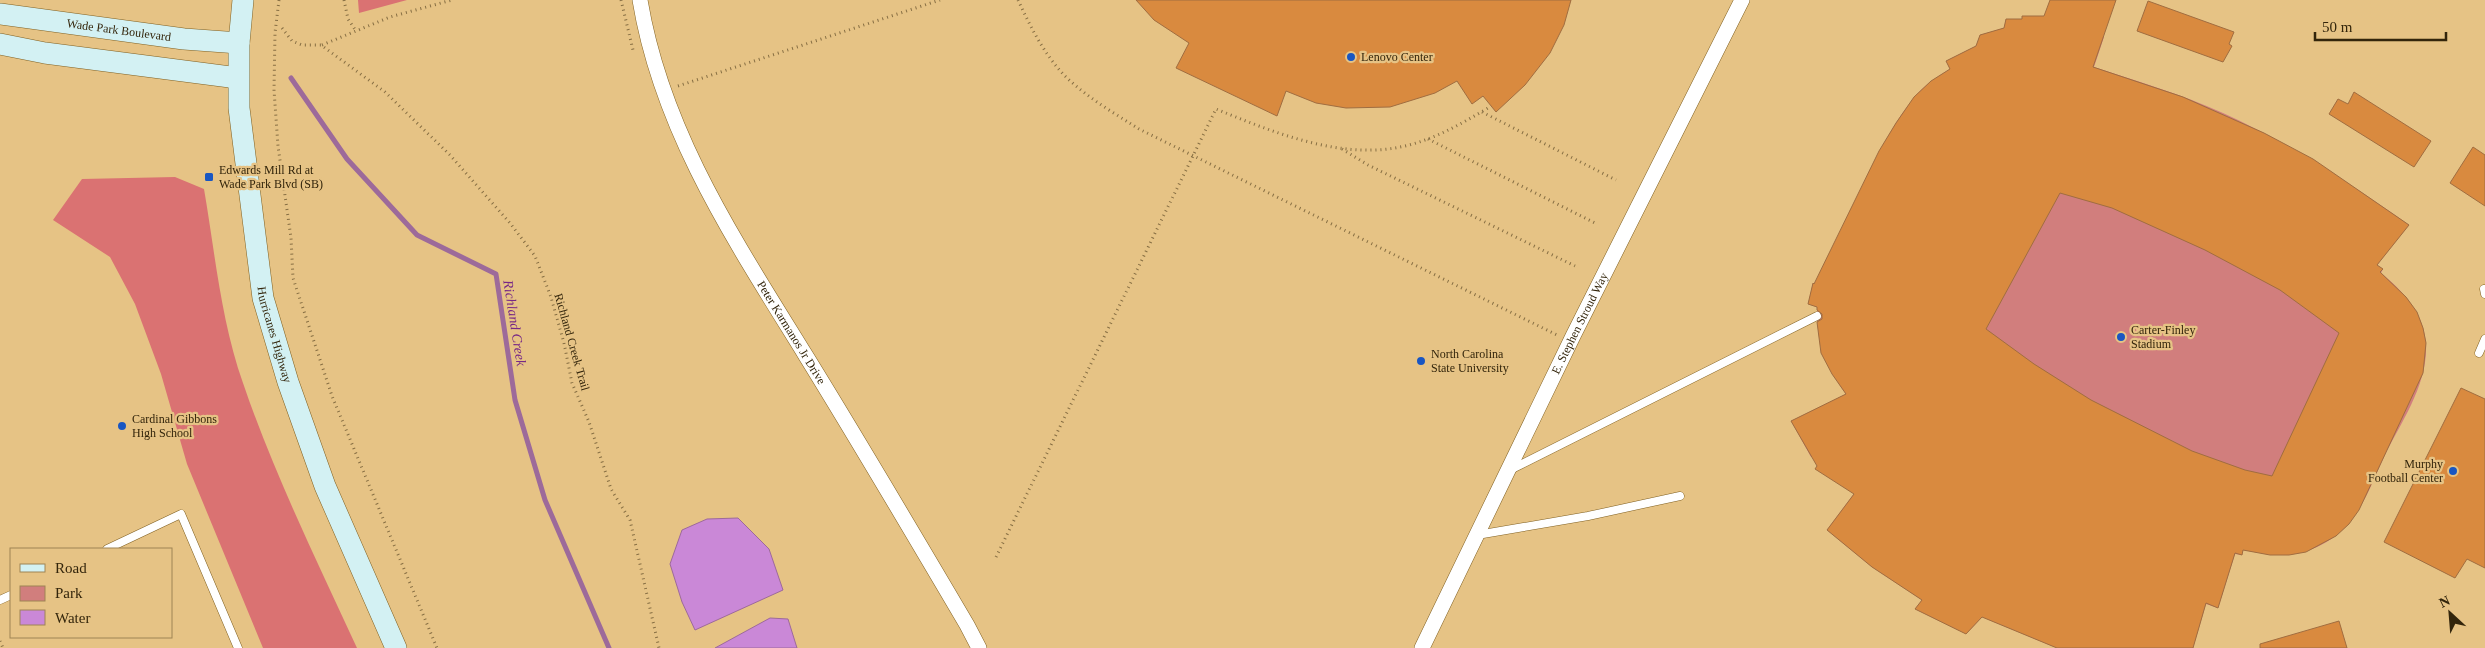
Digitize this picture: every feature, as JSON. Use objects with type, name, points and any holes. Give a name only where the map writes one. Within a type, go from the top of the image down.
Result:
[{"type":"main road","name":"Hurricanes Highway","points":[[243,0],[239,43],[239,108],[263,298],[288,382],[325,486],[396,648]]},
{"type":"main road","name":"Wade Park Boulevard","points":[[0,14],[184,39],[239,43]]},
{"type":"main road","points":[[0,44],[45,53],[238,78]]},
{"type":"street","name":"Peter Karmanos Jr Drive","points":[[640,0],[662,91],[694,167],[737,242],[968,625],[979,648]]},
{"type":"street","name":"E. Stephen Stroud Way","points":[[1422,648],[1742,0]]},
{"type":"lane","points":[[1508,471],[1817,316]]},
{"type":"lane","points":[[2479,353],[2485,339]]},
{"type":"lane","points":[[1477,535],[1588,516],[1680,496]]},
{"type":"lane","points":[[109,548],[181,514],[238,648]]},
{"type":"path","points":[[279,0],[275,33],[274,90],[278,146],[291,238],[293,278],[332,396],[437,648]]},
{"type":"path","points":[[344,0],[348,19],[356,31]]},
{"type":"path","points":[[282,28],[292,41],[302,45],[321,45],[390,17],[452,0]]},
{"type":"path","points":[[678,86],[940,0]]},
{"type":"path","points":[[1018,0],[1040,44],[1064,75],[1089,97],[1140,129],[1557,336]]},
{"type":"path","name":"Richland Creek Trail","points":[[321,45],[385,92],[450,155],[510,223],[535,256],[554,306],[572,383],[589,422],[611,489],[630,520],[658,648]]},
{"type":"path","points":[[996,557],[1216,109],[1262,128],[1302,140],[1340,147],[1390,148],[1427,139],[1451,130],[1488,108]]},
{"type":"path","points":[[1482,112],[1616,180]]},
{"type":"path","points":[[1427,139],[1595,223]]},
{"type":"path","points":[[1340,147],[1368,164],[1575,266]]},
{"type":"path","points":[[0,642],[3,648]]},
{"type":"green space","name":"Carter-Finley Stadium","points":[[2022,16],[2043,16],[2104,37],[2094,67],[2191,100],[2223,113],[2271,137],[2364,194],[2409,225],[2377,265],[2383,269],[2381,273],[2397,287],[2411,304],[2421,322],[2426,344],[2423,374],[2412,403],[2366,497],[2342,530],[2327,542],[2311,549],[2282,555],[2243,550],[2242,555],[2235,554],[2218,608],[2206,604],[2193,648],[2057,648],[1982,617],[1966,634],[1915,609],[1922,600],[1872,567],[1827,530],[1853,495],[1863,501],[1832,434],[1811,457],[1791,421],[1846,394],[1832,373],[1823,354],[1818,332],[1817,307],[1808,304],[1813,283],[1822,286],[1862,189],[1886,140],[1899,118],[1918,94],[1930,82],[1950,69],[1946,61],[1976,46],[1980,35],[2004,28],[2006,19],[2022,19]]},
{"type":"shaded area","points":[[358,0],[407,0],[359,13]]},
{"type":"shaded area","points":[[175,177],[204,189],[229,336],[243,383],[282,484],[357,648],[263,648],[187,464],[161,374],[135,304],[110,257],[53,220],[82,179]]},
{"type":"water","points":[[738,518],[769,549],[783,590],[695,630],[682,602],[670,564],[682,530],[707,519]]},
{"type":"water","points":[[770,618],[788,619],[797,648],[715,648]]},
{"type":"building","name":"Lenovo Center","points":[[1136,0],[1571,0],[1564,25],[1550,53],[1525,85],[1496,112],[1483,96],[1472,104],[1457,81],[1435,93],[1390,107],[1346,108],[1316,103],[1286,91],[1277,116],[1176,68],[1189,43],[1154,20]]},
{"type":"building","name":"Carter-Finley Stadium","points":[[2050,0],[2116,0],[2093,67],[2183,97],[2264,133],[2313,159],[2409,225],[2377,265],[2383,269],[2380,272],[2406,297],[2417,312],[2426,343],[2423,373],[2359,510],[2349,524],[2336,536],[2306,552],[2289,555],[2270,555],[2243,550],[2242,555],[2235,553],[2218,608],[2206,603],[2193,648],[2057,648],[1982,617],[1966,634],[1915,609],[1922,600],[1872,567],[1827,530],[1854,494],[1815,469],[1817,466],[1791,421],[1846,394],[1832,374],[1821,353],[1817,322],[1822,319],[1822,314],[1817,310],[1817,307],[1808,304],[1813,283],[1879,151],[1896,123],[1914,97],[1931,81],[1950,69],[1946,61],[1976,46],[1980,35],[2004,28],[2006,19],[2022,19],[2022,16],[2044,16]],"holes":[[[2060,193],[2112,208],[2205,250],[2280,290],[2339,333],[2272,476],[2245,470],[2192,451],[2091,400],[2034,364],[1986,329]]]},
{"type":"building","points":[[2148,1],[2234,32],[2229,44],[2232,46],[2223,62],[2137,31]]},
{"type":"building","points":[[2354,92],[2431,141],[2414,167],[2329,114],[2338,99],[2348,104]]},
{"type":"building","points":[[2473,147],[2485,155],[2485,206],[2450,183]]},
{"type":"building","name":"Murphy Football Center","points":[[2461,388],[2485,399],[2485,568],[2467,559],[2455,578],[2384,542]]},
{"type":"building","points":[[2339,621],[2347,648],[2260,648],[2260,644]]},
{"type":"waterway","name":"Richland Creek","points":[[291,78],[347,159],[417,235],[496,274],[515,400],[545,500],[609,648]]},
{"type":"place","name":"Lenovo Center","points":[[1351,57]]},
{"type":"place","name":"Edwards Mill Rd at Wade Park Blvd (SB)","points":[[209,177]]},
{"type":"place","name":"Carter-Finley Stadium","points":[[2121,337]]},
{"type":"place","name":"North Carolina State University","points":[[1421,361]]},
{"type":"place","name":"Cardinal Gibbons High School","points":[[122,426]]},
{"type":"place","name":"Murphy Football Center","points":[[2453,471]]}]
